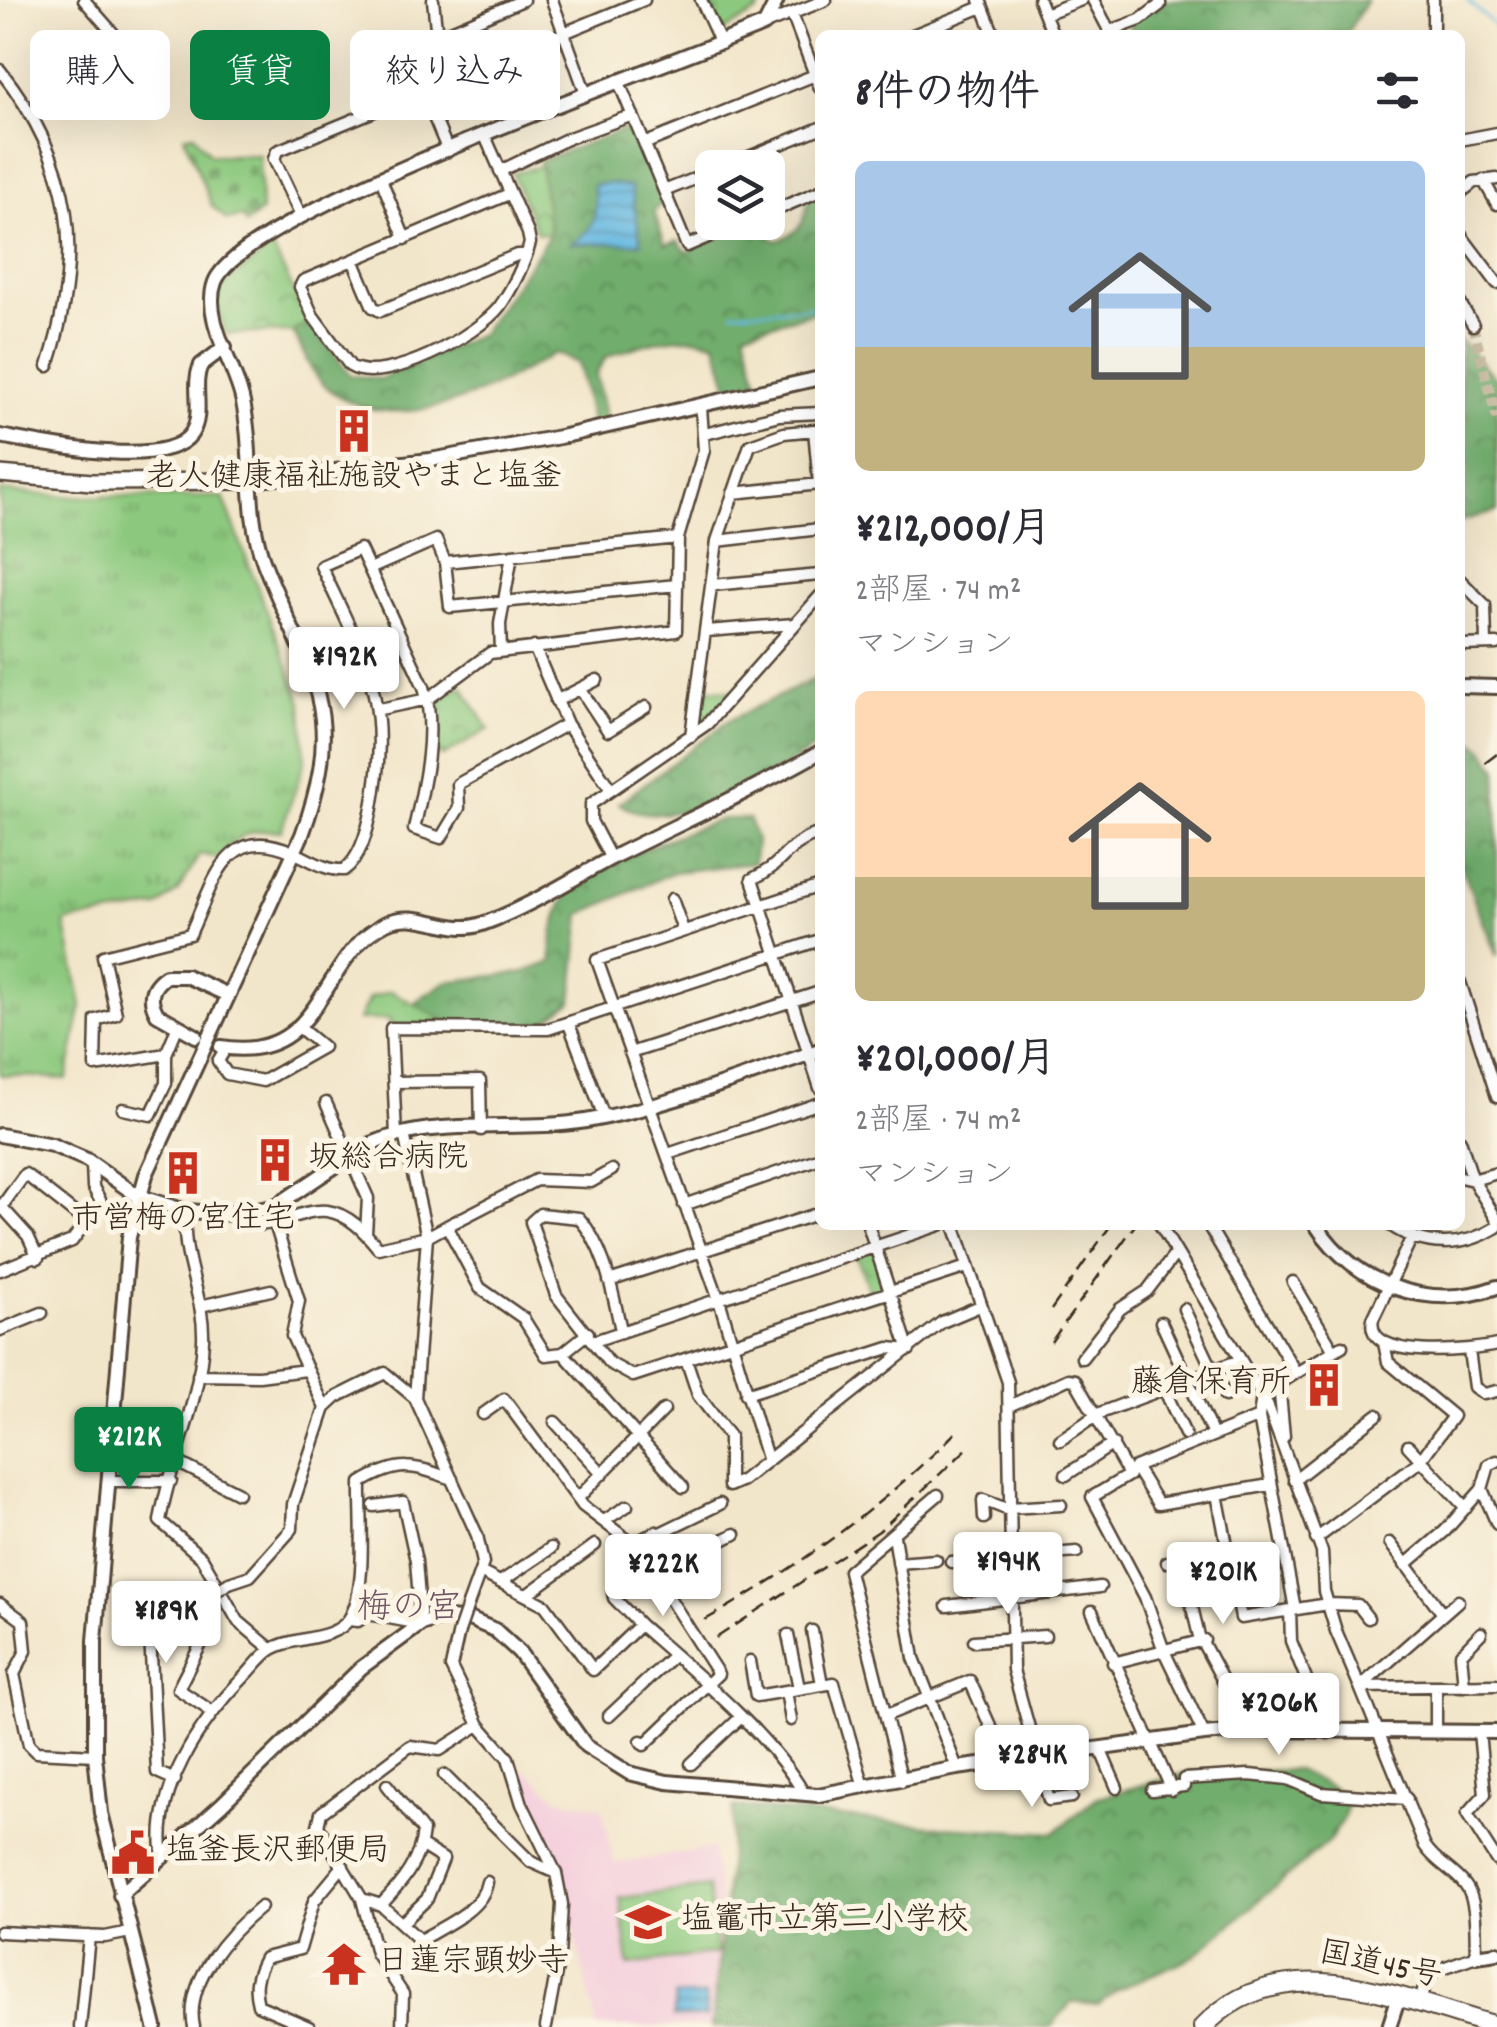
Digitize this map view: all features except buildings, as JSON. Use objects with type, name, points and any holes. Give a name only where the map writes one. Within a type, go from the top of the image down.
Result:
[{"type":"highway","name":"国道45号","points":[[1203,2027],[1242,1995],[1286,1980],[1333,1982],[1497,2026]]},
{"type":"main road","points":[[0,474],[92,482],[250,481]]},
{"type":"street","points":[[84,0],[111,30]]},
{"type":"street","points":[[433,0],[436,30]]},
{"type":"street","points":[[453,30],[523,0]]},
{"type":"street","points":[[552,0],[586,94]]},
{"type":"street","points":[[560,35],[644,0]]},
{"type":"street","points":[[701,0],[720,44]]},
{"type":"street","points":[[765,24],[776,0]]},
{"type":"street","points":[[155,2027],[101,1813],[95,1755],[95,1642],[127,1251],[138,1196],[295,853],[320,774],[322,711],[304,648],[260,554],[244,405],[212,304],[220,272],[230,260],[300,214],[618,80],[720,44],[826,0]]},
{"type":"street","points":[[1039,0],[1051,30]]},
{"type":"street","points":[[1046,14],[1080,0]]},
{"type":"street","points":[[1093,0],[1109,30]]},
{"type":"street","points":[[1118,30],[1160,6],[1160,0]]},
{"type":"street","points":[[1433,0],[1433,30]]},
{"type":"street","points":[[924,30],[981,4],[992,30]]},
{"type":"street","points":[[792,14],[815,69]]},
{"type":"street","points":[[0,70],[30,117],[67,199],[66,290],[61,325],[48,366]]},
{"type":"street","points":[[646,144],[815,75]]},
{"type":"street","points":[[618,80],[687,246],[701,240]]},
{"type":"street","points":[[500,171],[569,138],[633,115]]},
{"type":"street","points":[[300,214],[274,159],[277,151],[352,120]]},
{"type":"street","points":[[435,120],[448,151]]},
{"type":"street","points":[[766,150],[815,130]]},
{"type":"street","points":[[1465,139],[1497,133]]},
{"type":"street","points":[[485,136],[528,233],[526,255],[500,306],[474,333],[373,374],[350,366],[312,316],[300,287],[302,281],[510,194]]},
{"type":"street","points":[[1465,190],[1482,180],[1497,178]]},
{"type":"street","points":[[382,179],[405,239]]},
{"type":"street","points":[[664,191],[695,179]]},
{"type":"street","points":[[1482,180],[1497,204]]},
{"type":"street","points":[[785,206],[815,193]]},
{"type":"street","points":[[1465,241],[1497,284]]},
{"type":"street","points":[[354,262],[373,307],[380,311],[517,254],[526,255]]},
{"type":"street","points":[[1465,311],[1473,324]]},
{"type":"street","points":[[0,436],[112,452],[174,446],[195,426],[196,382],[201,365],[225,347]]},
{"type":"street","points":[[250,481],[430,460],[702,407],[815,379]]},
{"type":"street","points":[[380,709],[428,699],[490,654],[501,651],[676,630],[678,538],[706,434],[702,407]]},
{"type":"street","points":[[706,434],[779,414],[815,413]]},
{"type":"street","points":[[691,736],[717,541],[750,446],[784,433],[814,430],[815,439]]},
{"type":"street","points":[[733,493],[815,485]]},
{"type":"street","points":[[717,541],[815,530]]},
{"type":"street","points":[[446,562],[678,538]]},
{"type":"street","points":[[372,568],[436,540],[446,562],[450,607],[678,585]]},
{"type":"street","points":[[166,1054],[95,1066],[96,1020],[116,1014],[103,956],[190,934],[225,861],[238,847],[265,842],[338,871],[353,863],[370,820],[380,709],[370,670],[321,566],[360,549],[372,568],[428,699],[426,757],[414,829],[441,838],[460,808],[458,784],[567,724]]},
{"type":"street","points":[[501,651],[503,603],[512,555]]},
{"type":"street","points":[[712,585],[815,575]]},
{"type":"street","points":[[1465,585],[1485,606],[1491,644],[1465,645]]},
{"type":"street","points":[[1465,594],[1474,593]]},
{"type":"street","points":[[610,859],[588,808],[691,736],[730,700],[815,601]]},
{"type":"street","points":[[707,632],[794,624]]},
{"type":"street","points":[[534,648],[567,724],[611,790]]},
{"type":"street","points":[[556,701],[597,680]]},
{"type":"street","points":[[1465,686],[1497,688]]},
{"type":"street","points":[[581,690],[608,731],[646,707]]},
{"type":"street","points":[[300,1028],[324,1047],[274,1078],[263,1081],[227,1074],[218,1061],[224,1048],[274,1042],[300,1028],[366,939],[384,924],[414,918],[476,926],[745,795],[815,755]]},
{"type":"street","points":[[0,1134],[52,1145],[92,1164],[138,1196],[186,1211],[234,1214],[290,1200],[361,1149],[400,1134],[604,1118],[814,1052],[774,955],[752,878],[775,869],[791,843],[815,835]]},
{"type":"street","points":[[767,1458],[730,1347],[719,1300],[597,960],[815,888]]},
{"type":"street","points":[[672,900],[682,930]]},
{"type":"street","points":[[415,1398],[427,1236],[400,1134],[391,1028],[512,1031],[570,1024],[614,1006],[815,942]]},
{"type":"street","points":[[196,1036],[177,1028],[152,1006],[154,986],[166,976],[186,976],[228,996]]},
{"type":"street","points":[[630,1053],[815,994]]},
{"type":"street","points":[[1465,1010],[1497,1097]]},
{"type":"street","points":[[570,1024],[604,1118]]},
{"type":"street","points":[[123,1109],[151,1115],[166,1082],[166,1054],[177,1028]]},
{"type":"street","points":[[395,1082],[480,1081],[480,1130]]},
{"type":"street","points":[[326,1103],[368,1198],[366,1233]]},
{"type":"street","points":[[668,1154],[815,1104]]},
{"type":"street","points":[[1398,1230],[1411,1239],[1453,1243],[1497,1224],[1473,1180],[1465,1155]]},
{"type":"street","points":[[684,1205],[815,1160]]},
{"type":"street","points":[[0,1270],[38,1258],[72,1241],[88,1223],[101,1202],[92,1187],[92,1164]]},
{"type":"street","points":[[234,1214],[241,1220],[275,1224],[325,1210],[354,1222],[378,1248],[427,1236],[536,1180],[591,1182],[612,1170]]},
{"type":"street","points":[[1465,1178],[1473,1180],[1497,1173]]},
{"type":"street","points":[[38,1258],[28,1236],[1,1206],[25,1174],[88,1223]]},
{"type":"street","points":[[186,1211],[183,1244],[200,1306],[203,1340],[198,1375],[160,1521],[202,1558],[238,1621],[271,1649]]},
{"type":"street","points":[[621,1330],[597,1243],[579,1218],[540,1214],[531,1222],[556,1295],[609,1363],[632,1376],[687,1362],[967,1267]]},
{"type":"street","points":[[609,1282],[815,1215]]},
{"type":"street","points":[[275,1224],[299,1301],[292,1336],[325,1408]]},
{"type":"street","points":[[447,1226],[480,1288],[523,1318],[546,1356],[563,1353],[591,1337],[719,1300],[926,1230]]},
{"type":"street","points":[[870,1230],[909,1350]]},
{"type":"street","points":[[956,1230],[1008,1382],[1014,1670],[1049,1800],[1072,1796]]},
{"type":"street","points":[[1163,1230],[1262,1396],[1326,1567],[1328,1604],[1424,1846],[1445,1870],[1466,1885],[1476,1956]]},
{"type":"street","points":[[1211,1230],[1296,1373]]},
{"type":"street","points":[[1320,1230],[1345,1258],[1389,1286],[1452,1298],[1497,1287]]},
{"type":"street","points":[[1316,1539],[1420,1461],[1453,1416],[1388,1362],[1384,1343],[1371,1327],[1411,1239]]},
{"type":"street","points":[[1082,1358],[1120,1309],[1147,1291],[1176,1253]]},
{"type":"street","points":[[1280,1441],[1284,1436],[1279,1384],[1338,1348],[1293,1282]]},
{"type":"street","points":[[200,1306],[271,1290]]},
{"type":"street","points":[[687,1362],[698,1395],[729,1436],[729,1486],[942,1322],[980,1306]]},
{"type":"street","points":[[1184,1309],[1225,1396]]},
{"type":"street","points":[[0,1330],[42,1313]]},
{"type":"street","points":[[1161,1322],[1213,1436]]},
{"type":"street","points":[[1384,1343],[1470,1351],[1497,1344]]},
{"type":"street","points":[[746,1394],[889,1348],[909,1350]]},
{"type":"street","points":[[1470,1351],[1474,1387],[1484,1394],[1497,1391]]},
{"type":"street","points":[[563,1353],[683,1487]]},
{"type":"street","points":[[1060,1440],[1098,1416],[1240,1360]]},
{"type":"street","points":[[198,1375],[260,1376],[306,1370]]},
{"type":"street","points":[[211,1711],[178,1688],[201,1644],[210,1595],[229,1582],[250,1576],[292,1529],[292,1504],[325,1408],[336,1397],[386,1373],[415,1398],[478,1535],[480,1572],[451,1667],[479,1725],[508,1758],[522,1804],[556,1873],[562,1904],[559,1957],[546,2027]]},
{"type":"street","points":[[1010,1406],[1047,1387],[1075,1380],[1098,1416],[1129,1475],[1092,1498],[1145,1597],[1164,1651],[1204,1734]]},
{"type":"street","points":[[1164,1391],[1185,1434]]},
{"type":"street","points":[[1262,1396],[1260,1416],[1292,1609],[1291,1641],[1328,1733]]},
{"type":"street","points":[[483,1414],[504,1400],[578,1498],[633,1544],[720,1504]]},
{"type":"street","points":[[578,1498],[664,1410]]},
{"type":"street","points":[[1294,1480],[1377,1415]]},
{"type":"street","points":[[1260,1416],[1135,1467],[1158,1504],[1270,1485]]},
{"type":"street","points":[[555,1422],[603,1474]]},
{"type":"street","points":[[1066,1475],[1112,1444]]},
{"type":"street","points":[[1408,1446],[1466,1508]]},
{"type":"street","points":[[1405,1565],[1466,1508],[1482,1489],[1489,1465],[1497,1461]]},
{"type":"street","points":[[177,1462],[238,1493]]},
{"type":"street","points":[[163,1858],[159,1836],[175,1780],[211,1711],[271,1649],[337,1629],[349,1620],[358,1593],[361,1482],[382,1470],[411,1465],[452,1479]]},
{"type":"street","points":[[109,1481],[171,1480]]},
{"type":"street","points":[[1482,1489],[1497,1524]]},
{"type":"street","points":[[1217,1494],[1241,1618],[1328,1604],[1358,1605],[1368,1618]]},
{"type":"street","points":[[902,1781],[887,1715],[880,1709],[849,1571],[938,1495]]},
{"type":"street","points":[[984,1518],[983,1500],[1009,1509],[1061,1506]]},
{"type":"street","points":[[374,1506],[403,1502],[416,1561],[421,1624]]},
{"type":"street","points":[[604,1521],[627,1506]]},
{"type":"street","points":[[658,1534],[694,1570]]},
{"type":"street","points":[[661,1585],[712,1561],[705,1548],[734,1534]]},
{"type":"street","points":[[894,1536],[914,1658],[957,1768]]},
{"type":"street","points":[[1390,1543],[1443,1614]]},
{"type":"street","points":[[528,1594],[595,1545]]},
{"type":"street","points":[[502,1581],[550,1548]]},
{"type":"street","points":[[951,1562],[1077,1552]]},
{"type":"street","points":[[898,1563],[936,1560]]},
{"type":"street","points":[[637,1561],[661,1585],[718,1674],[644,1745],[641,1741]]},
{"type":"street","points":[[1167,1562],[1180,1561],[1204,1640],[1249,1730]]},
{"type":"street","points":[[480,1572],[545,1605],[592,1670],[640,1625]]},
{"type":"street","points":[[626,1580],[613,1592],[614,1598],[739,1718],[795,1778],[804,1794]]},
{"type":"street","points":[[946,1606],[1100,1587]]},
{"type":"street","points":[[1360,1687],[1458,1601]]},
{"type":"street","points":[[0,1604],[23,1620],[26,1651],[14,1674],[30,1745],[36,1752],[95,1755]]},
{"type":"street","points":[[1092,1611],[1172,1790]]},
{"type":"street","points":[[127,1614],[148,1615],[157,1772],[175,1780]]},
{"type":"street","points":[[349,1620],[358,1621],[367,1614],[421,1624]]},
{"type":"street","points":[[120,1895],[361,1668],[421,1624],[451,1617],[480,1622],[519,1652],[586,1746],[629,1773],[667,1782],[804,1794],[902,1781],[1006,1760],[1040,1759],[1204,1734],[1249,1730],[1497,1732]]},
{"type":"street","points":[[812,1630],[822,1684]]},
{"type":"street","points":[[1464,1686],[1462,1654],[1481,1634]]},
{"type":"street","points":[[788,1635],[799,1688]]},
{"type":"street","points":[[974,1641],[1045,1636]]},
{"type":"street","points":[[1113,1663],[1204,1640]]},
{"type":"street","points":[[609,1716],[674,1655]]},
{"type":"street","points":[[750,1661],[756,1696],[834,1683],[864,1787]]},
{"type":"street","points":[[887,1715],[970,1680],[1006,1760]]},
{"type":"street","points":[[1436,1686],[1436,1731]]},
{"type":"street","points":[[1360,1687],[1497,1686]]},
{"type":"street","points":[[786,1691],[791,1720]]},
{"type":"street","points":[[691,1764],[739,1718]]},
{"type":"street","points":[[402,2027],[404,1994],[376,1953],[362,1899],[318,1826],[326,1806],[410,1746],[440,1750],[479,1725]]},
{"type":"street","points":[[1479,1732],[1491,1794],[1468,1814],[1494,1847],[1497,1861]]},
{"type":"street","points":[[1101,1750],[1116,1788]]},
{"type":"street","points":[[444,1775],[531,1862],[556,1873]]},
{"type":"street","points":[[1152,1790],[1184,1786],[1184,1778],[1194,1775],[1250,1775],[1288,1779],[1321,1793],[1406,1799]]},
{"type":"street","points":[[382,1905],[401,1884],[422,1846],[423,1831],[387,1785]]},
{"type":"street","points":[[402,1923],[426,1899],[443,1859],[422,1846]]},
{"type":"street","points":[[310,2027],[258,2005],[256,1974],[266,1958],[300,1949],[314,1901],[343,1866]]},
{"type":"street","points":[[362,1899],[382,1905],[422,1942],[464,1913],[486,1892],[487,1882]]},
{"type":"street","points":[[194,2027],[195,2000],[226,1936],[261,1907]]},
{"type":"street","points":[[0,1932],[89,1936],[130,1932]]},
{"type":"street","points":[[80,2027],[89,1936]]},
{"type":"street","points":[[1418,2004],[1429,1973],[1476,1956],[1497,1953]]},
{"type":"street","points":[[1389,2027],[1398,1999]]},
{"type":"shaded area","name":"塩竈市立第二小学校","points":[[525,1769],[557,1798],[602,1807],[614,1864],[713,1848],[727,1958],[712,2026],[597,2027],[553,1847],[528,1804],[520,1779]]},
{"type":"green space","points":[[706,0],[765,0],[757,12],[722,32]]},
{"type":"green space","points":[[1158,0],[1367,0],[1349,30],[1130,30],[1134,18]]},
{"type":"green space","points":[[628,128],[665,200],[654,211],[665,245],[678,241],[687,252],[711,240],[785,240],[797,230],[809,197],[815,195],[815,312],[745,331],[758,381],[729,387],[716,343],[702,339],[647,344],[606,357],[596,374],[606,421],[592,426],[578,363],[555,353],[472,395],[411,411],[380,410],[351,402],[324,385],[293,332],[309,321],[350,375],[380,379],[481,334],[550,234],[539,161]]},
{"type":"green space","points":[[194,134],[210,155],[259,155],[261,212],[246,224],[243,217],[227,220],[212,206],[184,136]]},
{"type":"green space","points":[[540,166],[550,234],[537,233],[512,173]]},
{"type":"green space","points":[[272,247],[309,321],[293,332],[226,334],[215,302],[218,289]]},
{"type":"green space","points":[[1465,345],[1497,380],[1497,511],[1465,520]]},
{"type":"green space","points":[[0,491],[61,496],[223,497],[302,703],[305,761],[281,831],[246,834],[219,858],[200,854],[178,891],[158,907],[65,922],[82,1005],[67,1079],[0,1075]]},
{"type":"green space","points":[[815,678],[815,748],[750,785],[692,808],[640,812],[619,803],[728,721]]},
{"type":"green space","points":[[462,686],[489,729],[443,756],[436,754],[435,701]]},
{"type":"green space","points":[[701,688],[733,691],[707,724],[694,729]]},
{"type":"green space","points":[[1465,737],[1483,748],[1497,768],[1497,957],[1465,876]]},
{"type":"green space","points":[[722,819],[749,819],[756,840],[754,863],[674,872],[581,914],[572,1002],[541,1024],[396,1022],[419,999],[446,982],[525,972],[552,962],[555,924],[573,889],[623,859]]},
{"type":"green space","points":[[391,991],[456,1027],[391,1028],[389,1019],[359,1020],[369,998]]},
{"type":"green space","points":[[876,1248],[890,1294],[872,1300],[856,1254]]},
{"type":"green space","points":[[1297,1770],[1350,1797],[1343,1820],[1330,1840],[1193,1957],[1118,1989],[1098,2005],[1072,2002],[1050,2027],[712,2027],[734,1806],[941,1827],[1054,1833],[1096,1798],[1190,1772]]},
{"type":"green space","points":[[708,1887],[717,1953],[629,1965],[620,1898]]},
{"type":"water","points":[[593,185],[631,187],[641,243],[571,244],[594,219]]},
{"type":"water","points":[[675,1996],[706,1996],[706,2017],[674,2017]]},
{"type":"waterway","points":[[1467,0],[1497,28]]},
{"type":"waterway","points":[[733,312],[815,307]]},
{"type":"tunnel","points":[[1473,325],[1497,419]]},
{"type":"railway","points":[[1485,763],[1497,754]]},
{"type":"railway","points":[[1051,1310],[1107,1230]]},
{"type":"railway","points":[[1051,1342],[1131,1230]]},
{"type":"railway","points":[[705,1620],[837,1535],[955,1433]]},
{"type":"railway","points":[[716,1638],[879,1531],[970,1446]]},
{"type":"place","name":"老人健康福祉施設やまと塩釜","points":[[354,431]]},
{"type":"place","name":"坂総合病院","points":[[275,1160]]},
{"type":"place","name":"市営梅の宮住宅","points":[[183,1173]]},
{"type":"place","name":"藤倉保育所","points":[[1324,1385]]},
{"type":"place","name":"塩釜長沢郵便局","points":[[133,1853]]},
{"type":"place","name":"塩竈市立第二小学校","points":[[648,1922]]},
{"type":"place","name":"日蓮宗顕妙寺","points":[[344,1964]]},
{"type":"district","name":"梅の宮","points":[[409,1610]]}]
